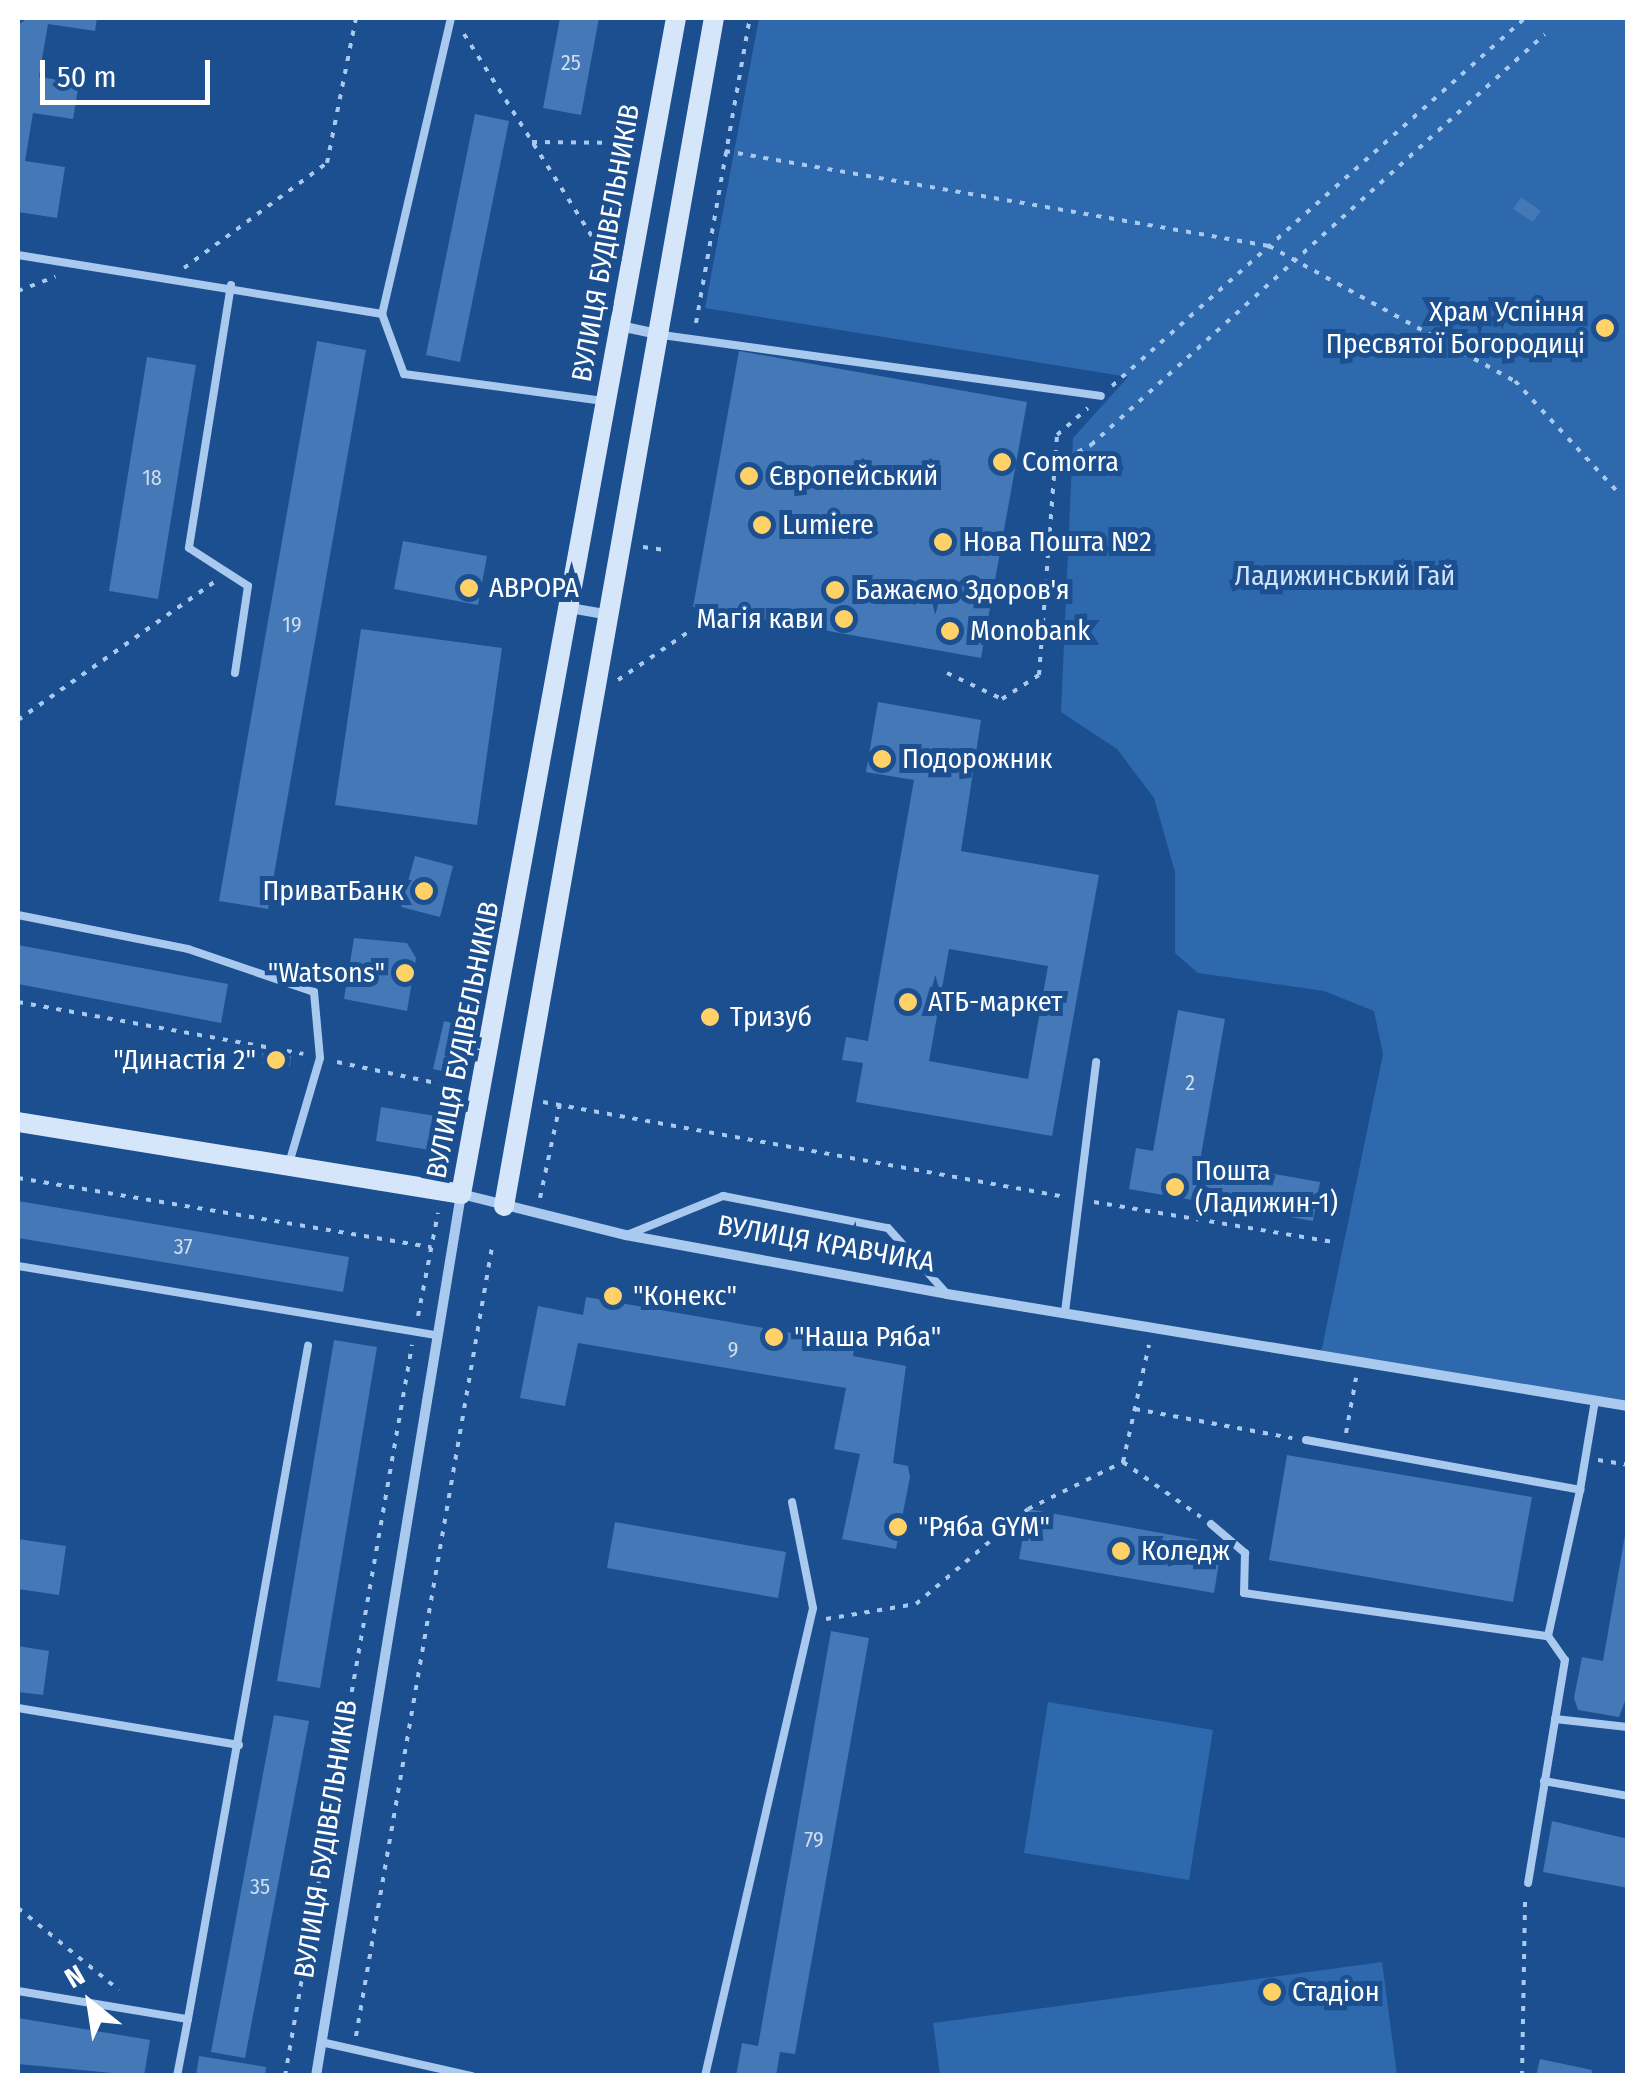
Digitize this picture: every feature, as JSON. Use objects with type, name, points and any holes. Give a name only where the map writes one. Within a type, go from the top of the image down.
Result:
[{"type":"street","name":"ВУЛИЦЯ БУДІВЕЛЬНИКІВ","points":[[316,2076],[461,1194],[676,18]]},
{"type":"street","points":[[504,1206],[662,334],[714,18]]},
{"type":"street","points":[[620,326],[662,334]]},
{"type":"street","points":[[570,608],[611,616]]},
{"type":"street","name":"ВУЛИЦЯ КРАВЧИКА","points":[[18,1122],[461,1194],[626,1235],[947,1294],[1153,1329],[1360,1358],[1628,1406]]},
{"type":"lane","points":[[452,18],[382,314],[404,374],[605,401]]},
{"type":"lane","points":[[18,255],[231,285],[382,314]]},
{"type":"lane","points":[[231,285],[189,548],[248,586],[235,672]]},
{"type":"lane","points":[[662,334],[1098,399]]},
{"type":"lane","points":[[18,915],[188,949],[314,992],[320,1058],[288,1167]]},
{"type":"lane","points":[[1065,1312],[1096,1062]]},
{"type":"lane","points":[[626,1235],[723,1196],[888,1228],[947,1294]]},
{"type":"lane","points":[[18,1266],[437,1335]]},
{"type":"lane","points":[[177,2076],[308,1346]]},
{"type":"lane","points":[[1548,1636],[1595,1400]]},
{"type":"lane","points":[[1306,1440],[1580,1490]]},
{"type":"lane","points":[[706,2076],[811,1618],[792,1502]]},
{"type":"lane","points":[[1211,1524],[1245,1553],[1244,1592],[1548,1636],[1565,1660],[1528,1883]]},
{"type":"lane","points":[[18,1708],[239,1745]]},
{"type":"lane","points":[[1555,1718],[1628,1727]]},
{"type":"lane","points":[[1544,1781],[1628,1796]]},
{"type":"lane","points":[[18,1990],[188,2019]]},
{"type":"lane","points":[[321,2042],[472,2076]]},
{"type":"path","points":[[172,277],[328,164],[356,18]]},
{"type":"path","points":[[452,18],[611,266]]},
{"type":"path","points":[[694,339],[750,18]]},
{"type":"path","points":[[947,673],[1002,699],[1038,675],[1057,434],[1524,18]]},
{"type":"path","points":[[1055,464],[1091,445],[1545,34]]},
{"type":"path","points":[[532,142],[632,143]]},
{"type":"path","points":[[725,151],[1269,246],[1515,381],[1616,490]]},
{"type":"path","points":[[18,291],[86,266]]},
{"type":"path","points":[[18,720],[229,571]]},
{"type":"path","points":[[598,694],[692,630]]},
{"type":"path","points":[[18,1002],[462,1088]]},
{"type":"path","points":[[543,1102],[1332,1242]]},
{"type":"path","points":[[540,1198],[560,1104]]},
{"type":"path","points":[[18,1178],[431,1247]]},
{"type":"path","points":[[353,2049],[492,1247]]},
{"type":"path","points":[[1123,1462],[1153,1329]]},
{"type":"path","points":[[1343,1447],[1360,1358]]},
{"type":"path","points":[[1134,1409],[1306,1440]]},
{"type":"path","points":[[1586,1458],[1628,1465]]},
{"type":"path","points":[[1123,1462],[1211,1524]]},
{"type":"path","points":[[811,1618],[853,1620],[916,1604],[1028,1510],[1123,1462]]},
{"type":"path","points":[[1522,2076],[1528,1883]]},
{"type":"path","points":[[18,1908],[145,2012]]},
{"type":"green space","name":"Ладижинський Гай","points":[[759,18],[1627,18],[1627,1406],[1321,1353],[1383,1054],[1374,1011],[1324,991],[1198,973],[1175,953],[1175,872],[1154,798],[1117,749],[1061,712],[1073,438],[1128,377],[705,308]]},
{"type":"green space","points":[[1048,1702],[1213,1730],[1189,1880],[1024,1853]]},
{"type":"green space","name":"Стадіон","points":[[1382,1962],[1397,2075],[940,2075],[933,2023]]},
{"type":"building","points":[[28,18],[97,18],[95,31],[48,24],[39,77],[79,83],[73,119],[33,113],[25,161],[65,167],[57,218],[18,212],[18,25]]},
{"type":"building","points":[[560,18],[599,18],[581,115],[543,108]]},
{"type":"building","points":[[475,114],[509,121],[460,362],[426,355]]},
{"type":"building","points":[[1521,197],[1541,211],[1533,222],[1513,209]]},
{"type":"building","points":[[317,341],[366,350],[268,909],[219,901]]},
{"type":"building","points":[[739,351],[1027,402],[981,658],[693,607]]},
{"type":"building","points":[[147,357],[196,365],[158,599],[109,591]]},
{"type":"building","points":[[403,541],[487,556],[478,605],[394,589]]},
{"type":"building","points":[[361,629],[502,648],[477,825],[335,805]]},
{"type":"building","points":[[878,702],[981,720],[961,851],[1099,875],[1052,1136],[856,1102],[863,1063],[842,1060],[846,1037],[868,1041],[914,780],[866,772]],"holes":[[[949,949],[1048,966],[1028,1079],[929,1061]]]},
{"type":"building","points":[[415,856],[453,866],[440,917],[401,907]]},
{"type":"building","points":[[354,938],[407,943],[416,958],[407,1011],[344,999]]},
{"type":"building","points":[[18,945],[228,984],[221,1023],[18,984]]},
{"type":"building","points":[[1178,1010],[1225,1019],[1200,1161],[1320,1182],[1313,1221],[1129,1189],[1136,1148],[1153,1151]]},
{"type":"building","points":[[444,1021],[465,1026],[455,1074],[433,1069]]},
{"type":"building","name":"\"Династія 2\"","points":[[262,1053],[291,1056],[290,1066],[262,1064]]},
{"type":"building","points":[[381,1107],[435,1116],[429,1150],[376,1141]]},
{"type":"building","points":[[18,1201],[349,1257],[343,1292],[18,1238]]},
{"type":"building","points":[[586,1297],[855,1344],[853,1356],[906,1366],[893,1463],[908,1466],[910,1477],[896,1549],[842,1539],[860,1454],[834,1449],[846,1388],[578,1343],[565,1406],[520,1398],[538,1306],[583,1315]]},
{"type":"building","points":[[334,1340],[377,1347],[320,1688],[277,1681]]},
{"type":"building","points":[[1287,1455],[1532,1497],[1513,1602],[1269,1560]]},
{"type":"building","name":"Коледж","points":[[1028,1509],[1222,1544],[1214,1593],[1019,1559]]},
{"type":"building","points":[[1628,1518],[1628,1693],[1619,1717],[1578,1710],[1574,1698],[1582,1657],[1603,1661]]},
{"type":"building","points":[[615,1522],[786,1552],[778,1598],[607,1568]]},
{"type":"building","points":[[18,1539],[66,1546],[59,1595],[18,1589]]},
{"type":"building","points":[[831,1631],[869,1638],[795,2054],[780,2052],[776,2076],[736,2076],[742,2043],[758,2046]]},
{"type":"building","points":[[18,1646],[49,1651],[43,1695],[18,1692]]},
{"type":"building","points":[[274,1715],[309,1721],[245,2058],[211,2052]]},
{"type":"building","points":[[1552,1821],[1628,1839],[1628,1888],[1543,1872]]},
{"type":"building","points":[[18,2018],[150,2040],[144,2076],[18,2064]]},
{"type":"building","points":[[199,2056],[266,2067],[265,2076],[196,2076]]},
{"type":"building","points":[[1540,2059],[1592,2070],[1591,2076],[1536,2076]]},
{"type":"place","name":"Храм Успіння Пресвятої Богородиці","points":[[1605,328]]},
{"type":"place","name":"Comorra","points":[[1002,462]]},
{"type":"place","name":"Європейський","points":[[749,476]]},
{"type":"place","name":"Lumiere","points":[[762,525]]},
{"type":"place","name":"Нова Пошта №2","points":[[943,542]]},
{"type":"place","name":"АВРОРА","points":[[469,588]]},
{"type":"place","name":"Бажаємо Здоров'я","points":[[835,590]]},
{"type":"place","name":"Магія кави","points":[[844,619]]},
{"type":"place","name":"Monobank","points":[[950,631]]},
{"type":"place","name":"Подорожник","points":[[882,759]]},
{"type":"place","name":"ПриватБанк","points":[[424,891]]},
{"type":"place","name":"\"Watsons\"","points":[[405,973]]},
{"type":"place","name":"АТБ-маркет","points":[[908,1002]]},
{"type":"place","name":"Тризуб","points":[[710,1017]]},
{"type":"place","name":"\"Династія 2\"","points":[[276,1060]]},
{"type":"place","name":"Пошта (Ладижин-1)","points":[[1175,1187]]},
{"type":"place","name":"\"Конекс\"","points":[[613,1296]]},
{"type":"place","name":"\"Наша Ряба\"","points":[[774,1337]]},
{"type":"place","name":"\"Ряба GYM\"","points":[[898,1527]]},
{"type":"place","name":"Коледж","points":[[1121,1551]]},
{"type":"place","name":"Стадіон","points":[[1272,1992]]}]
